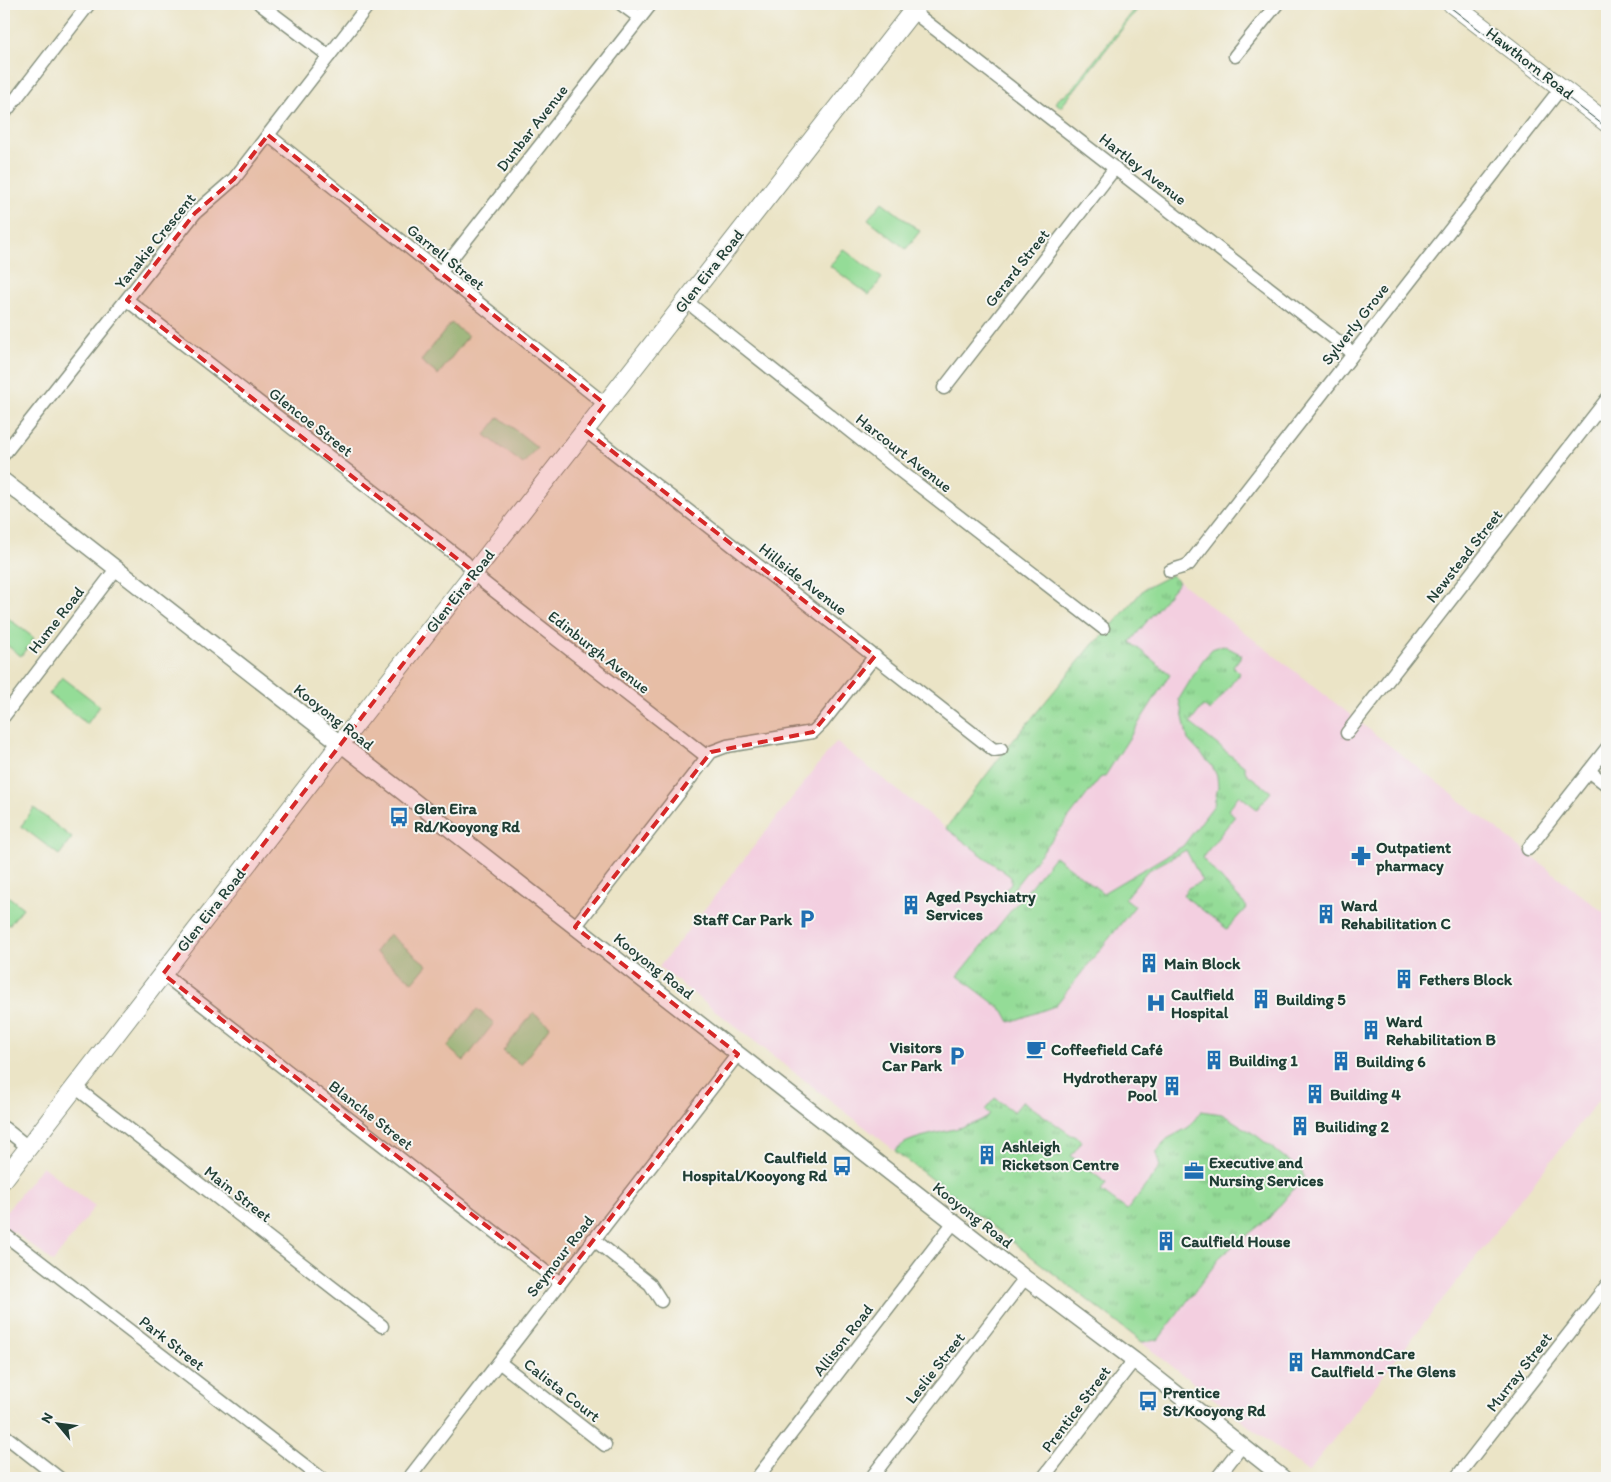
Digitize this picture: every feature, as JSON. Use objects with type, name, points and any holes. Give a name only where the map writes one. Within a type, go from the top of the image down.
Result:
[{"type":"main road","name":"Hawthorn Road","points":[[1452,4],[1607,123]]},
{"type":"main road","name":"Glen Eira Road","points":[[4,1179],[340,744],[915,7]]},
{"type":"street","points":[[4,114],[89,4]]},
{"type":"street","points":[[260,4],[329,56]]},
{"type":"street","name":"Yanakie Crescent","points":[[4,454],[195,213],[234,179],[369,4]]},
{"type":"street","points":[[621,4],[640,18]]},
{"type":"street","name":"Dunbar Avenue","points":[[440,272],[651,4]]},
{"type":"street","points":[[1235,56],[1277,4]]},
{"type":"street","name":"Hartley Avenue","points":[[915,7],[1353,354]]},
{"type":"street","name":"Sylverly Grove","points":[[1170,571],[1176,568],[1183,568],[1189,564],[1561,88]]},
{"type":"street","name":"Garrell Street","points":[[268,135],[605,404]]},
{"type":"street","name":"Gerard Street","points":[[944,388],[1116,168]]},
{"type":"street","name":"Glencoe Street","points":[[127,300],[465,562],[474,572]]},
{"type":"street","name":"Harcourt Avenue","points":[[686,301],[890,464],[1103,628]]},
{"type":"street","name":"Newstead Street","points":[[1347,733],[1607,399]]},
{"type":"street","name":"Hillside Avenue","points":[[586,430],[994,750],[1001,749]]},
{"type":"street","name":"Kooyong Road","points":[[4,481],[1283,1478]]},
{"type":"street","name":"Hume Road","points":[[4,716],[116,569]]},
{"type":"street","name":"Edinburgh Avenue","points":[[474,572],[487,586],[706,756]]},
{"type":"street","points":[[575,927],[706,756],[716,749],[727,746],[813,732],[822,724],[875,656]]},
{"type":"street","points":[[1528,849],[1607,748]]},
{"type":"street","points":[[1589,771],[1607,785]]},
{"type":"street","name":"Blanche Street","points":[[162,974],[560,1283]]},
{"type":"street","name":"Seymour Road","points":[[409,1478],[738,1054]]},
{"type":"street","name":"Main Street","points":[[75,1087],[382,1326]]},
{"type":"street","points":[[4,1128],[28,1147]]},
{"type":"street","name":"Allison Road","points":[[757,1478],[954,1222]]},
{"type":"street","name":"Park Street","points":[[4,1234],[321,1478]]},
{"type":"street","points":[[593,1239],[650,1284],[661,1301]]},
{"type":"street","name":"Leslie Street","points":[[871,1478],[1025,1278]]},
{"type":"street","name":"Murray Street","points":[[1456,1478],[1607,1285]]},
{"type":"street","name":"Prentice Street","points":[[1043,1478],[1134,1360]]},
{"type":"street","name":"Calista Court","points":[[499,1362],[605,1444]]},
{"type":"street","points":[[4,1435],[59,1478]]},
{"type":"street","points":[[1217,1478],[1242,1446]]},
{"type":"highlighted area","points":[[268,135],[605,404],[585,430],[875,656],[813,732],[711,752],[575,927],[738,1054],[560,1283],[163,974],[474,572],[127,300],[195,213],[234,179]]},
{"type":"shaded area","name":"Caulfield Hospital","points":[[1171,575],[1607,915],[1607,1089],[1308,1472],[659,967],[836,742],[946,828],[1007,748],[1094,643],[1101,638],[1144,588]]},
{"type":"shaded area","points":[[42,1166],[95,1206],[53,1262],[13,1231],[4,1243],[4,1215]]},
{"type":"green space","points":[[1135,9],[1137,10],[1061,107],[1056,103],[1060,97],[1071,90]]},
{"type":"green space","points":[[882,202],[920,231],[906,249],[868,219]]},
{"type":"green space","points":[[843,249],[882,278],[869,295],[830,266]]},
{"type":"green space","points":[[451,323],[468,336],[438,375],[421,361]]},
{"type":"green space","points":[[499,417],[537,447],[523,464],[485,435]]},
{"type":"green space","points":[[1171,575],[1179,582],[1130,642],[1170,674],[1105,776],[1100,778],[1003,902],[999,898],[1011,883],[1011,877],[946,828],[1007,748],[1094,643],[1101,638],[1144,589]]},
{"type":"green space","points":[[4,615],[34,638],[21,656],[4,643]]},
{"type":"green space","points":[[1223,645],[1242,655],[1233,667],[1240,673],[1210,711],[1203,706],[1190,723],[1244,766],[1246,773],[1271,792],[1257,809],[1239,795],[1228,810],[1235,816],[1202,858],[1247,907],[1227,929],[1183,895],[1188,888],[1202,881],[1186,850],[1147,871],[1125,898],[1135,906],[1055,1006],[1010,1022],[1004,1011],[958,976],[1055,856],[1103,893],[1183,846],[1214,805],[1218,787],[1217,776],[1212,766],[1188,740],[1179,699],[1202,661],[1212,649]]},
{"type":"green space","points":[[62,677],[100,706],[87,724],[49,694]]},
{"type":"green space","points":[[34,808],[72,838],[59,855],[21,826]]},
{"type":"green space","points":[[4,893],[23,908],[9,925],[4,921]]},
{"type":"green space","points":[[389,934],[427,965],[413,982],[375,952]]},
{"type":"green space","points":[[477,1009],[494,1023],[464,1061],[447,1047]]},
{"type":"green space","points":[[533,1013],[550,1026],[521,1065],[503,1051]]},
{"type":"green space","points":[[995,1098],[1014,1112],[1023,1101],[1082,1141],[1071,1156],[1106,1183],[1101,1191],[1127,1210],[1160,1167],[1156,1153],[1167,1139],[1189,1127],[1201,1111],[1222,1114],[1257,1136],[1302,1171],[1304,1177],[1269,1218],[1222,1255],[1158,1340],[1142,1342],[895,1151],[912,1140],[981,1120],[990,1114],[985,1110]]},
{"type":"tram line","points":[[1446,4],[1607,128]]},
{"type":"place","name":"Glen Eira Rd/Kooyong Rd","points":[[399,817]]},
{"type":"place","name":"Outpatient pharmacy","points":[[1361,856]]},
{"type":"place","name":"Aged Psychiatry Services","points":[[911,905]]},
{"type":"place","name":"Ward Rehabilitation C","points":[[1326,914]]},
{"type":"place","name":"Staff Car Park","points":[[807,919]]},
{"type":"place","name":"Main Block","points":[[1149,963]]},
{"type":"place","name":"Fethers Block","points":[[1404,979]]},
{"type":"place","name":"Building 5","points":[[1261,999]]},
{"type":"place","name":"Caulfield Hospital","points":[[1156,1003]]},
{"type":"place","name":"Ward Rehabilitation B","points":[[1371,1030]]},
{"type":"place","name":"Coffeefield Café","points":[[1036,1049]]},
{"type":"place","name":"Visitors Car Park","points":[[957,1056]]},
{"type":"place","name":"Building 1","points":[[1214,1060]]},
{"type":"place","name":"Building 6","points":[[1341,1061]]},
{"type":"place","name":"Hydrotherapy Pool","points":[[1172,1086]]},
{"type":"place","name":"Building 4","points":[[1315,1094]]},
{"type":"place","name":"Builiding 2","points":[[1300,1126]]},
{"type":"place","name":"Ashleigh Ricketson Centre","points":[[987,1155]]},
{"type":"place","name":"Caulfield Hospital/Kooyong Rd","points":[[842,1166]]},
{"type":"place","name":"Executive and Nursing Services","points":[[1194,1171]]},
{"type":"place","name":"Caulfield House","points":[[1166,1241]]},
{"type":"place","name":"HammondCare Caulfield - The Glens","points":[[1296,1362]]},
{"type":"place","name":"Prentice St/Kooyong Rd","points":[[1148,1401]]}]
